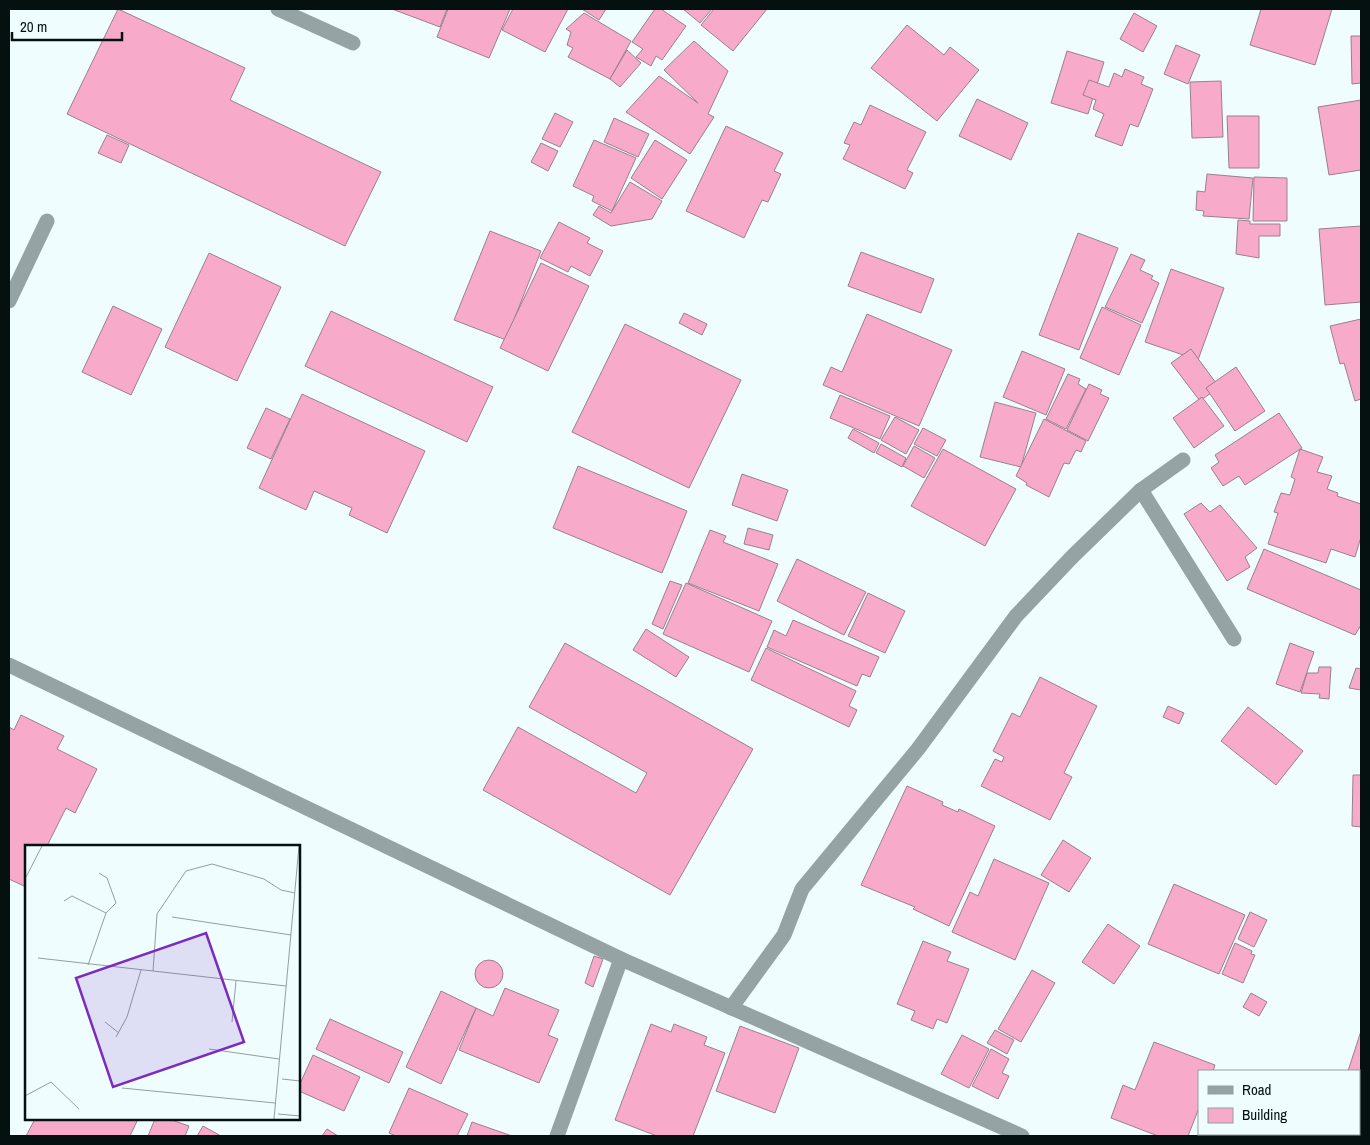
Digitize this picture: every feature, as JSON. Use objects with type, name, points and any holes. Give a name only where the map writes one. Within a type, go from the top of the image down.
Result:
[{"type":"street","points":[[278,9],[353,43]]},
{"type":"street","points":[[9,301],[47,221]]},
{"type":"street","points":[[731,1008],[784,935],[802,889],[918,749],[1016,616],[1072,556],[1141,490],[1183,460]]},
{"type":"street","points":[[1141,490],[1234,639]]},
{"type":"street","points":[[9,665],[622,959],[1022,1136]]},
{"type":"street","points":[[557,1136],[622,959]]},
{"type":"building","points":[[118,9],[245,68],[230,100],[381,172],[345,246],[67,114]]},
{"type":"building","points":[[392,9],[447,9],[440,27]]},
{"type":"building","points":[[448,9],[510,9],[489,58],[437,37]]},
{"type":"building","points":[[513,9],[568,9],[545,52],[502,30]]},
{"type":"building","points":[[582,9],[606,9],[599,20]]},
{"type":"building","points":[[655,9],[661,9],[686,26],[662,60],[656,56],[651,66],[636,57],[643,49],[632,42]]},
{"type":"building","points":[[683,9],[712,9],[700,23]]},
{"type":"building","points":[[714,9],[767,9],[733,51],[701,25]]},
{"type":"building","points":[[1261,9],[1332,9],[1315,65],[1250,45]]},
{"type":"building","points":[[584,13],[631,41],[610,79],[568,57],[573,48],[567,45],[571,32],[566,29]]},
{"type":"building","points":[[1134,13],[1157,26],[1143,52],[1120,39]]},
{"type":"building","points":[[907,25],[944,55],[950,47],[979,70],[937,121],[871,68]]},
{"type":"building","points":[[1351,36],[1361,36],[1361,83],[1352,84]]},
{"type":"building","points":[[694,41],[728,71],[708,114],[714,117],[690,154],[626,112],[659,76],[698,103],[664,70]]},
{"type":"building","points":[[1176,45],[1200,55],[1188,84],[1164,74]]},
{"type":"building","points":[[627,50],[641,63],[620,87],[610,79]]},
{"type":"building","points":[[1067,51],[1104,62],[1088,114],[1051,103]]},
{"type":"building","points":[[1125,69],[1144,77],[1141,84],[1153,89],[1138,127],[1130,124],[1122,146],[1095,136],[1104,114],[1093,109],[1096,100],[1083,95],[1089,80],[1109,87],[1114,73],[1122,77]]},
{"type":"building","points":[[1221,81],[1223,137],[1192,138],[1190,82]]},
{"type":"building","points":[[977,99],[1028,123],[1011,160],[959,136]]},
{"type":"building","points":[[1361,100],[1361,170],[1329,175],[1318,107]]},
{"type":"building","points":[[870,105],[926,132],[907,170],[913,173],[905,189],[843,159],[850,145],[844,143],[854,122],[861,125]]},
{"type":"building","points":[[555,113],[573,122],[560,147],[542,139]]},
{"type":"building","points":[[1227,116],[1259,116],[1259,168],[1229,168]]},
{"type":"building","points":[[614,118],[649,134],[638,157],[604,142]]},
{"type":"building","points":[[726,126],[783,153],[774,171],[781,174],[768,202],[762,200],[744,238],[686,211]]},
{"type":"building","points":[[107,135],[129,145],[121,163],[98,153]]},
{"type":"building","points":[[594,140],[636,158],[612,211],[592,201],[594,196],[573,186]]},
{"type":"building","points":[[655,140],[687,160],[662,199],[631,178]]},
{"type":"building","points":[[541,143],[558,151],[548,171],[531,162]]},
{"type":"building","points":[[1207,174],[1253,178],[1249,219],[1203,216],[1204,211],[1196,210],[1197,191],[1205,192]]},
{"type":"building","points":[[1254,177],[1287,178],[1287,221],[1253,221]]},
{"type":"building","points":[[630,182],[662,201],[652,219],[611,226],[593,215],[599,206],[611,213]]},
{"type":"building","points":[[1238,220],[1250,221],[1250,224],[1280,224],[1280,236],[1259,236],[1259,258],[1236,254]]},
{"type":"building","points":[[559,222],[590,238],[587,243],[603,251],[590,276],[571,266],[568,272],[540,258]]},
{"type":"building","points":[[1361,226],[1361,302],[1325,305],[1319,229]]},
{"type":"building","points":[[490,231],[541,251],[506,340],[454,320]]},
{"type":"building","points":[[1078,233],[1118,248],[1079,350],[1039,335]]},
{"type":"building","points":[[861,252],[934,279],[921,313],[848,286]]},
{"type":"building","points":[[209,253],[281,287],[237,381],[165,347]]},
{"type":"building","points":[[1131,254],[1145,260],[1140,270],[1153,276],[1151,279],[1159,283],[1142,323],[1105,307]]},
{"type":"building","points":[[541,263],[589,286],[548,371],[500,348]]},
{"type":"building","points":[[1171,269],[1224,288],[1198,360],[1145,342]]},
{"type":"building","points":[[113,306],[162,329],[131,395],[82,372]]},
{"type":"building","points":[[1102,307],[1141,325],[1119,375],[1080,358]]},
{"type":"building","points":[[331,311],[493,387],[467,442],[305,366]]},
{"type":"building","points":[[684,313],[707,324],[702,335],[679,323]]},
{"type":"building","points":[[867,314],[952,350],[919,426],[823,385],[831,367],[842,372]]},
{"type":"building","points":[[1361,319],[1361,399],[1355,401],[1344,363],[1340,364],[1330,326]]},
{"type":"building","points":[[625,324],[741,380],[689,488],[572,432]]},
{"type":"building","points":[[1191,349],[1219,387],[1200,401],[1171,363]]},
{"type":"building","points":[[1022,351],[1065,369],[1046,415],[1003,397]]},
{"type":"building","points":[[1236,367],[1265,411],[1235,431],[1206,388]]},
{"type":"building","points":[[1068,374],[1080,379],[1078,384],[1086,389],[1066,429],[1046,419]]},
{"type":"building","points":[[1089,384],[1102,390],[1100,394],[1109,398],[1088,441],[1067,430]]},
{"type":"building","points":[[302,394],[425,451],[387,533],[349,515],[352,508],[314,491],[306,510],[259,488]]},
{"type":"building","points":[[840,395],[890,416],[880,439],[830,418]]},
{"type":"building","points":[[1202,397],[1224,426],[1194,448],[1173,418]]},
{"type":"building","points":[[995,402],[1036,413],[1021,467],[980,457]]},
{"type":"building","points":[[266,408],[290,419],[271,459],[247,448]]},
{"type":"building","points":[[1279,413],[1302,448],[1245,485],[1239,476],[1223,486],[1211,468],[1219,462],[1215,455]]},
{"type":"building","points":[[895,417],[919,430],[906,454],[881,440]]},
{"type":"building","points":[[1044,419],[1086,441],[1081,452],[1076,450],[1069,464],[1064,463],[1049,497],[1026,485],[1027,483],[1016,476]]},
{"type":"building","points":[[923,428],[946,440],[937,456],[914,444]]},
{"type":"building","points":[[853,429],[879,443],[874,453],[848,438]]},
{"type":"building","points":[[881,444],[906,458],[902,467],[876,453]]},
{"type":"building","points":[[914,446],[935,458],[924,478],[903,466]]},
{"type":"building","points":[[943,449],[1016,489],[985,546],[911,506]]},
{"type":"building","points":[[1300,449],[1323,457],[1317,472],[1332,476],[1327,489],[1338,493],[1337,496],[1361,504],[1361,537],[1355,557],[1331,549],[1326,563],[1268,544],[1278,513],[1274,512],[1281,493],[1290,495],[1295,479],[1291,477]]},
{"type":"building","points":[[578,466],[687,511],[662,573],[553,528]]},
{"type":"building","points":[[742,474],[788,490],[777,521],[732,505]]},
{"type":"building","points":[[1201,503],[1210,512],[1220,505],[1257,548],[1245,557],[1250,567],[1227,581],[1184,514]]},
{"type":"building","points":[[748,528],[773,535],[769,550],[744,544]]},
{"type":"building","points":[[710,530],[726,536],[723,542],[778,564],[759,611],[688,583]]},
{"type":"building","points":[[1264,549],[1361,590],[1361,625],[1355,635],[1247,589]]},
{"type":"building","points":[[797,559],[866,592],[844,635],[777,601]]},
{"type":"building","points":[[670,581],[682,585],[663,629],[652,624]]},
{"type":"building","points":[[686,583],[772,621],[749,672],[663,634]]},
{"type":"building","points":[[868,593],[905,611],[885,653],[848,636]]},
{"type":"building","points":[[793,620],[879,657],[870,677],[862,674],[857,686],[767,647],[774,630],[786,636]]},
{"type":"building","points":[[646,629],[689,657],[676,677],[633,650]]},
{"type":"building","points":[[565,643],[753,749],[670,895],[483,790],[518,727],[636,793],[647,773],[529,707]]},
{"type":"building","points":[[1290,643],[1314,652],[1300,692],[1276,684]]},
{"type":"building","points":[[766,648],[856,691],[849,706],[857,710],[849,727],[751,680]]},
{"type":"building","points":[[1319,667],[1331,667],[1329,699],[1319,698],[1320,694],[1301,693],[1307,673],[1318,673]]},
{"type":"building","points":[[1356,668],[1361,669],[1361,690],[1349,688]]},
{"type":"building","points":[[1040,677],[1097,706],[1064,773],[1072,777],[1050,820],[981,786],[995,759],[1002,762],[1004,757],[993,751],[1012,713],[1020,717]]},
{"type":"building","points":[[1168,706],[1184,713],[1179,724],[1163,717]]},
{"type":"building","points":[[1248,707],[1303,751],[1276,785],[1221,741]]},
{"type":"building","points":[[21,715],[64,736],[57,749],[97,769],[75,813],[66,808],[48,845],[25,845],[25,887],[9,879],[9,727],[14,730]]},
{"type":"building","points":[[1353,775],[1361,775],[1361,827],[1352,826]]},
{"type":"building","points":[[907,786],[943,802],[942,805],[958,812],[959,809],[995,826],[949,926],[913,909],[915,907],[861,885]]},
{"type":"building","points":[[1063,840],[1091,858],[1069,892],[1041,875]]},
{"type":"building","points":[[994,859],[1049,883],[1015,960],[952,932],[970,892],[978,896]]},
{"type":"building","points":[[1174,884],[1245,915],[1219,974],[1148,944]]},
{"type":"building","points":[[1250,912],[1267,920],[1254,947],[1238,939]]},
{"type":"building","points":[[1108,924],[1140,946],[1114,984],[1082,962]]},
{"type":"building","points":[[923,941],[951,952],[947,961],[969,969],[947,1023],[937,1019],[933,1029],[911,1020],[915,1011],[897,1004]]},
{"type":"building","points":[[1235,943],[1252,951],[1251,954],[1255,955],[1243,983],[1222,974]]},
{"type":"building","points":[[594,956],[603,959],[593,987],[585,983]]},
{"type":"building","points":[[489,960],[499,964],[503,974],[499,984],[489,988],[479,984],[475,974],[479,964]]},
{"type":"building","points":[[1032,970],[1055,983],[1021,1042],[998,1029]]},
{"type":"building","points":[[505,988],[559,1010],[548,1035],[558,1039],[539,1083],[459,1050],[476,1008],[493,1016]]},
{"type":"building","points":[[441,991],[476,1008],[441,1084],[406,1067]]},
{"type":"building","points":[[1251,993],[1267,1002],[1259,1016],[1243,1007]]},
{"type":"building","points":[[330,1019],[403,1052],[389,1083],[316,1049]]},
{"type":"building","points":[[651,1024],[671,1032],[674,1024],[707,1037],[704,1045],[725,1053],[693,1136],[657,1136],[615,1120]]},
{"type":"building","points":[[740,1026],[799,1048],[775,1113],[716,1091]]},
{"type":"building","points":[[995,1030],[1014,1040],[1007,1054],[987,1043]]},
{"type":"building","points":[[1361,1031],[1361,1103],[1360,1070],[1348,1070]]},
{"type":"building","points":[[962,1035],[989,1049],[969,1088],[941,1074]]},
{"type":"building","points":[[1154,1042],[1215,1065],[1213,1070],[1198,1070],[1198,1111],[1188,1136],[1158,1136],[1111,1118],[1123,1085],[1135,1090]]},
{"type":"building","points":[[991,1049],[1009,1059],[1002,1073],[1009,1076],[998,1099],[972,1086]]},
{"type":"building","points":[[313,1055],[360,1077],[344,1111],[300,1091],[300,1084]]},
{"type":"building","points":[[409,1088],[468,1114],[457,1136],[396,1136],[389,1133]]},
{"type":"building","points":[[34,1120],[138,1120],[130,1136],[26,1136]]},
{"type":"building","points":[[155,1120],[172,1120],[189,1126],[185,1136],[148,1136]]},
{"type":"building","points":[[472,1122],[512,1136],[467,1136]]},
{"type":"building","points":[[203,1126],[221,1136],[197,1136]]},
{"type":"building","points":[[327,1129],[338,1136],[322,1136]]},
{"type":"building","points":[[1270,1135],[1336,1135],[1335,1136]]}]
